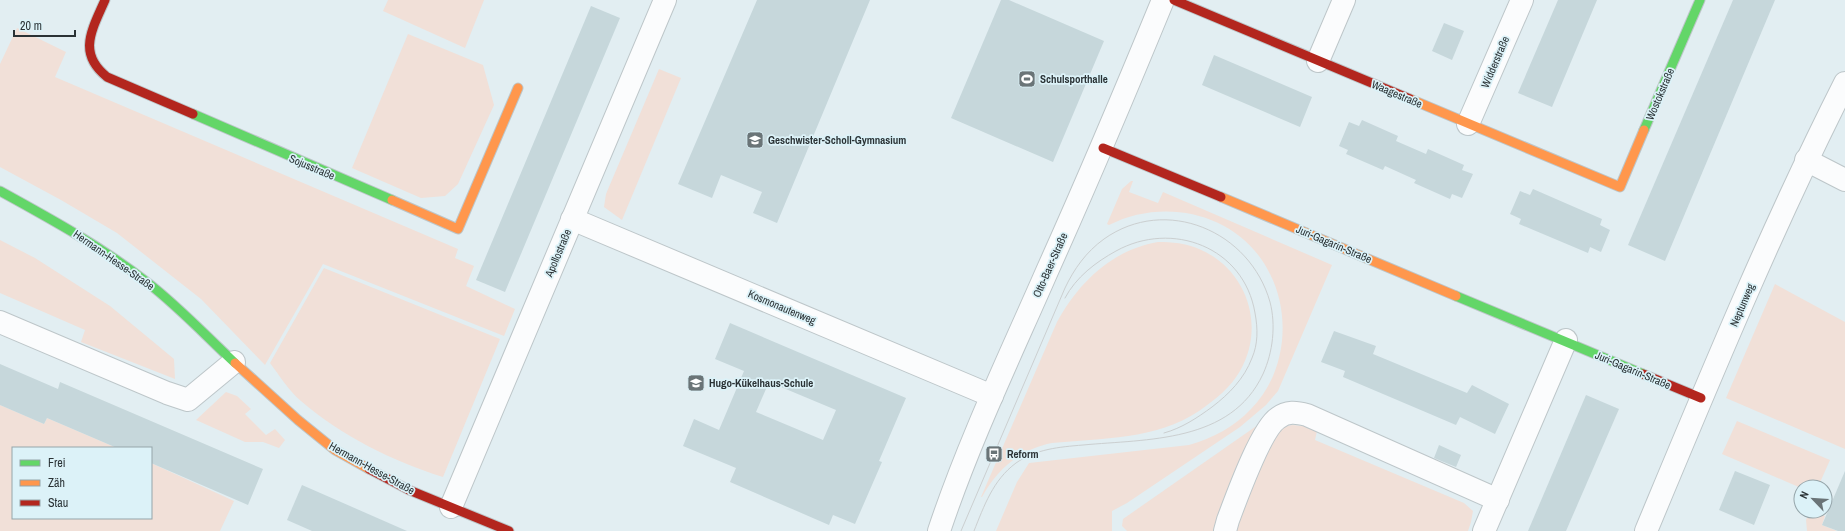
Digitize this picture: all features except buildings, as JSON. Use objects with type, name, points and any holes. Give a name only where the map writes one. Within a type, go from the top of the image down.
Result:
[{"type":"street","name":"Sojusstraße","points":[[105,0],[89,44],[91,61],[95,68],[103,75],[133,90],[458,229],[518,88]]},
{"type":"street","name":"Apollostraße","points":[[451,507],[666,0]]},
{"type":"street","name":"Otto-Baer-Straße","points":[[939,531],[952,493],[992,396],[1103,148],[1163,0]]},
{"type":"street","name":"Waagestraße","points":[[1174,0],[1620,188]]},
{"type":"street","points":[[1318,61],[1344,0]]},
{"type":"street","name":"Widderstraße","points":[[1468,124],[1522,0]]},
{"type":"street","name":"Wostokstraße","points":[[1620,188],[1700,0]]},
{"type":"street","name":"Neptunweg","points":[[1646,531],[1701,398],[1806,160],[1845,83]]},
{"type":"street","name":"Juri-Gagarin-Straße","points":[[1103,148],[1566,340],[1701,398]]},
{"type":"street","points":[[1806,160],[1845,180]]},
{"type":"street","name":"Hermann-Hesse-Straße","points":[[0,191],[79,235],[148,282],[193,321],[234,362],[298,420],[335,450],[409,490],[509,531]]},
{"type":"street","name":"Kosmonautenweg","points":[[572,219],[992,396]]},
{"type":"street","points":[[0,322],[167,393],[188,400],[234,362]]},
{"type":"street","points":[[1484,531],[1566,340]]},
{"type":"street","points":[[1225,531],[1228,520],[1265,432],[1275,420],[1291,412],[1307,415],[1498,500]]},
{"type":"shaded area","points":[[388,0],[484,0],[465,48],[383,11]]},
{"type":"shaded area","points":[[17,28],[66,52],[55,77],[458,249],[455,258],[474,266],[466,286],[515,309],[504,336],[323,264],[265,365],[201,299],[117,233],[61,200],[0,167],[0,64]]},
{"type":"shaded area","points":[[408,34],[483,65],[494,105],[458,184],[445,196],[421,198],[352,168]]},
{"type":"shaded area","points":[[659,69],[681,78],[622,220],[604,207],[606,194]]},
{"type":"shaded area","points":[[1133,181],[1129,192],[1158,203],[1163,192],[1332,265],[1278,391],[1266,405],[1240,427],[1127,503],[1112,511],[1112,531],[996,531],[1017,482],[1029,463],[1189,445],[1198,442],[1223,431],[1238,421],[1251,409],[1271,380],[1278,363],[1282,345],[1283,327],[1281,308],[1277,291],[1270,274],[1257,253],[1241,237],[1221,224],[1200,216],[1177,212],[1154,212],[1131,216],[1109,225],[1107,224],[1122,189]]},
{"type":"shaded area","points":[[0,240],[35,258],[110,306],[174,359],[175,379],[81,342],[85,330],[0,293]]},
{"type":"shaded area","points":[[1158,242],[1179,243],[1199,249],[1216,258],[1229,270],[1240,285],[1247,301],[1251,318],[1251,336],[1248,354],[1236,377],[1217,398],[1205,407],[1165,428],[1128,436],[1052,443],[1030,450],[1020,455],[1003,469],[981,497],[1057,322],[1066,307],[1086,281],[1112,260],[1141,246]]},
{"type":"shaded area","points":[[324,268],[500,339],[443,477],[424,471],[386,455],[333,425],[292,393],[270,363]]},
{"type":"shaded area","points":[[1775,284],[1845,322],[1845,449],[1726,398]]},
{"type":"shaded area","points":[[226,392],[237,396],[251,409],[245,414],[266,435],[275,429],[285,440],[279,448],[263,442],[245,442],[196,420]]},
{"type":"shaded area","points":[[0,405],[44,424],[47,418],[115,447],[12,447],[12,519],[152,519],[152,463],[234,501],[220,531],[0,531]]},
{"type":"shaded area","points":[[1265,420],[1217,531],[1127,531],[1122,526],[1123,519]]},
{"type":"shaded area","points":[[1737,421],[1830,460],[1822,479],[1793,479],[1793,485],[1722,454]]},
{"type":"shaded area","points":[[1292,425],[1304,426],[1317,431],[1315,440],[1464,503],[1473,511],[1468,531],[1234,531],[1267,442],[1283,427]]},
{"type":"shaded area","points":[[1824,519],[1822,525],[1837,531],[1807,531],[1806,520]]},
{"type":"tram line","points":[[961,531],[1065,288],[1072,274],[1092,249],[1104,239],[1128,226],[1153,220],[1178,221],[1203,227],[1225,239],[1244,256],[1260,277],[1270,302],[1273,320],[1269,357],[1263,374],[1249,397],[1230,413],[1209,425],[1185,433],[1160,438],[1057,448],[1024,458],[1008,470],[995,485],[974,531]]},
{"type":"tram line","points":[[1065,298],[1075,283],[1087,271],[1109,255],[1138,242],[1160,238],[1182,240],[1202,246],[1221,256],[1237,271],[1248,290],[1256,319],[1256,342],[1249,366],[1235,386],[1218,402],[1189,422],[1164,433]]},
{"type":"traffic: fast","points":[[1644,130],[1700,0]]},
{"type":"traffic: fast","points":[[193,114],[392,200]]},
{"type":"traffic: fast","points":[[0,191],[76,234],[131,270],[171,302],[235,363]]},
{"type":"traffic: fast","points":[[1456,296],[1643,374]]},
{"type":"traffic: slow","points":[[392,200],[458,229],[518,88]]},
{"type":"traffic: slow","points":[[1410,99],[1620,187],[1644,130]]},
{"type":"traffic: slow","points":[[1221,197],[1456,296]]},
{"type":"traffic: slow","points":[[235,363],[298,420],[335,450],[369,469]]},
{"type":"traffic: jam","points":[[105,0],[92,31],[90,41],[92,59],[98,68],[107,77],[193,114]]},
{"type":"traffic: jam","points":[[1174,0],[1410,99]]},
{"type":"traffic: jam","points":[[1103,148],[1221,197]]},
{"type":"traffic: jam","points":[[1643,374],[1701,398]]},
{"type":"traffic: jam","points":[[369,469],[409,490],[509,531]]},
{"type":"place","name":"Schulsporthalle","points":[[1027,79]]},
{"type":"place","name":"Geschwister-Scholl-Gymnasium","points":[[755,140]]},
{"type":"place","name":"Hugo-Kükelhaus-Schule","points":[[696,383]]},
{"type":"place","name":"Reform","points":[[994,454]]}]
